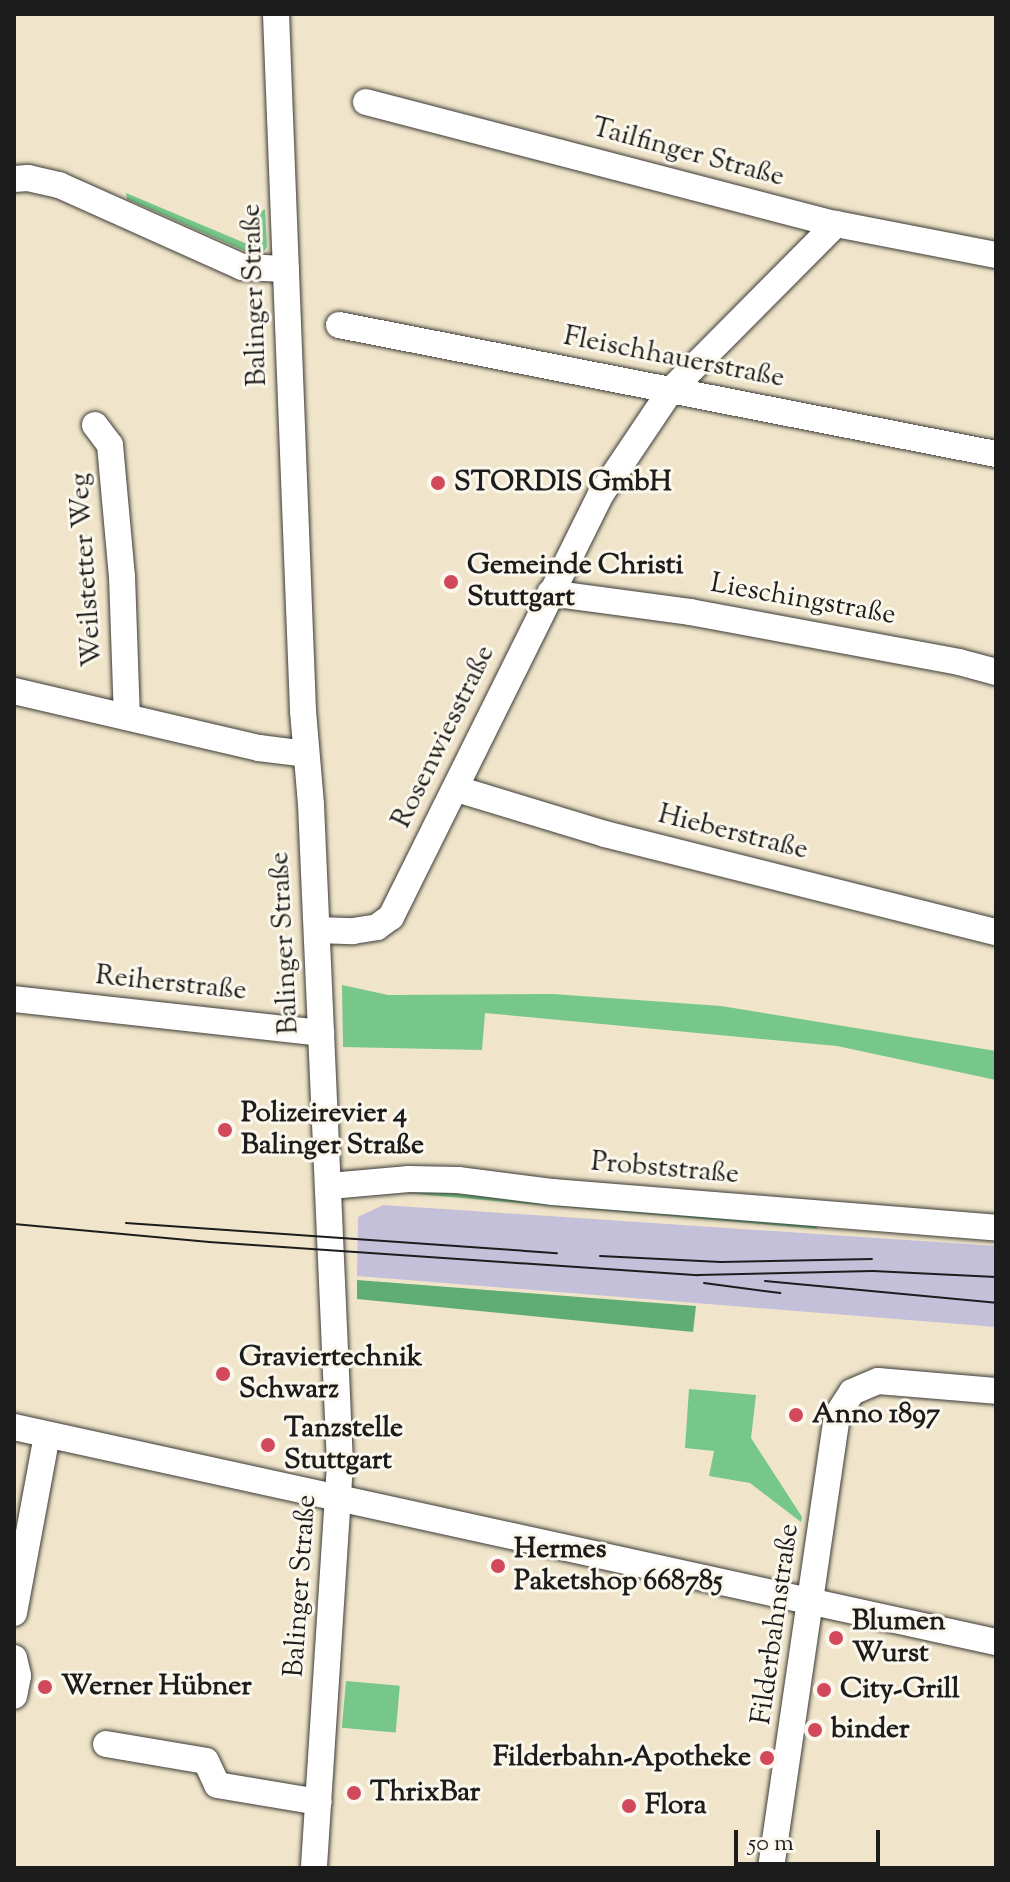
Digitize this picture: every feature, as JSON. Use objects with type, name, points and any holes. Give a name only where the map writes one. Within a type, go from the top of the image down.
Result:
[{"type":"street","name":"Balinger Straße","points":[[276,14],[306,754],[330,1186],[340,1499],[314,1868]]},
{"type":"street","name":"Tailfinger Straße","points":[[366,102],[836,224],[996,255]]},
{"type":"street","points":[[14,179],[28,178],[59,185],[242,267],[286,269]]},
{"type":"street","name":"Rosenwiesstraße","points":[[317,930],[353,931],[377,927],[391,917],[601,494],[671,390],[836,224]]},
{"type":"street","name":"Fleischhauerstraße","points":[[339,325],[996,454]]},
{"type":"street","name":"Weilstetter Weg","points":[[95,425],[110,445],[122,576],[127,717]]},
{"type":"street","name":"Lieschingstraße","points":[[550,593],[690,612],[996,672]]},
{"type":"street","name":"Weilstetter Weg","points":[[14,691],[259,748],[306,754]]},
{"type":"street","name":"Hieberstraße","points":[[457,789],[605,834],[996,932]]},
{"type":"street","name":"Reiherstraße","points":[[14,999],[321,1033]]},
{"type":"street","name":"Probststraße","points":[[330,1186],[409,1179],[458,1180],[568,1194],[996,1228]]},
{"type":"street","name":"Filderbahnstraße","points":[[771,1868],[837,1415],[852,1392],[878,1381],[996,1391]]},
{"type":"street","points":[[14,1427],[996,1642]]},
{"type":"street","points":[[14,1613],[47,1435]]},
{"type":"street","points":[[14,1658],[18,1676],[14,1696]]},
{"type":"street","points":[[106,1744],[206,1761],[217,1785],[319,1802]]},
{"type":"shaded area","points":[[383,1205],[996,1246],[996,1327],[357,1276],[358,1217]]},
{"type":"green space","points":[[126,193],[252,246],[260,237],[259,213],[265,209],[267,247],[261,255],[254,255],[127,199]]},
{"type":"green space","points":[[342,985],[388,995],[553,994],[721,1006],[996,1051],[996,1080],[837,1046],[485,1013],[482,1050],[343,1047]]},
{"type":"green space","points":[[432,1192],[812,1222],[818,1229],[405,1193]]},
{"type":"green space","points":[[357,1280],[696,1306],[693,1332],[357,1299]]},
{"type":"green space","points":[[689,1389],[756,1395],[751,1438],[802,1517],[801,1522],[750,1483],[709,1476],[714,1451],[685,1448]]},
{"type":"green space","points":[[346,1681],[400,1686],[396,1733],[342,1728]]},
{"type":"tram line","points":[[126,1223],[557,1253]]},
{"type":"tram line","points":[[14,1224],[209,1242],[698,1275],[873,1271],[996,1277]]},
{"type":"tram line","points":[[600,1256],[721,1262],[872,1259]]},
{"type":"tram line","points":[[765,1281],[996,1303]]},
{"type":"tram line","points":[[704,1283],[780,1293]]},
{"type":"place","name":"STORDIS GmbH","points":[[438,483]]},
{"type":"place","name":"Gemeinde Christi Stuttgart","points":[[451,582]]},
{"type":"place","name":"Polizeirevier 4 Balinger Straße","points":[[225,1130]]},
{"type":"place","name":"Graviertechnik Schwarz","points":[[223,1374]]},
{"type":"place","name":"Anno 1897","points":[[796,1415]]},
{"type":"place","name":"Tanzstelle Stuttgart","points":[[268,1445]]},
{"type":"place","name":"Hermes Paketshop 668785","points":[[498,1566]]},
{"type":"place","name":"Blumen Wurst","points":[[836,1638]]},
{"type":"place","name":"Werner Hübner","points":[[45,1687]]},
{"type":"place","name":"City-Grill","points":[[824,1690]]},
{"type":"place","name":"binder","points":[[815,1730]]},
{"type":"place","name":"Filderbahn-Apotheke","points":[[767,1758]]},
{"type":"place","name":"ThrixBar","points":[[354,1793]]},
{"type":"place","name":"Flora","points":[[629,1806]]}]
